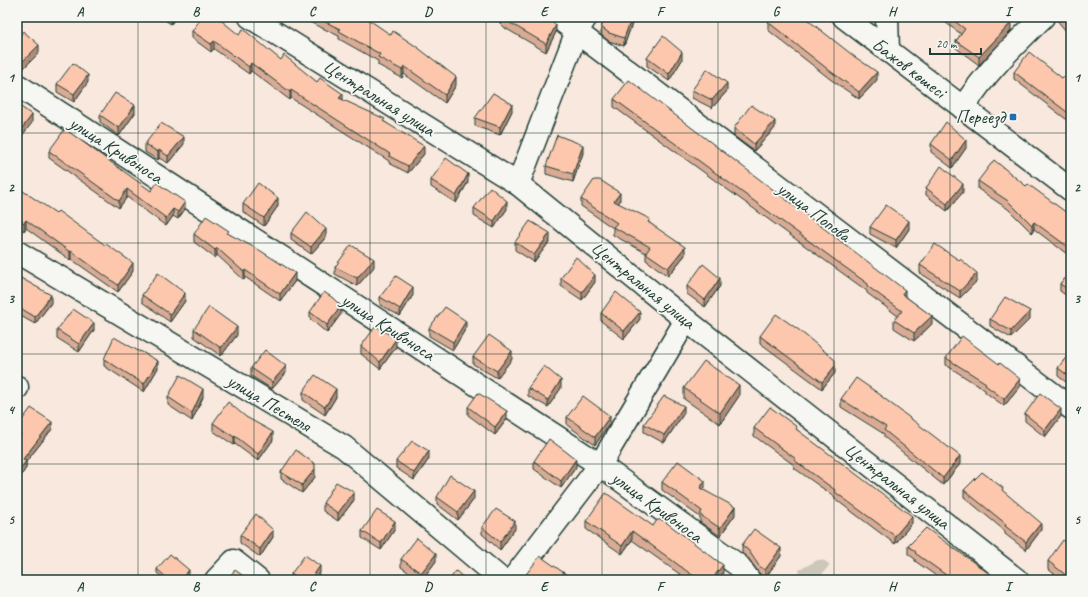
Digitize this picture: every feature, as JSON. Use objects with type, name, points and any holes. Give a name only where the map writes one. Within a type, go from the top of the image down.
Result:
[{"type":"street","name":"Центральная улица","points":[[250,17],[518,184],[686,320],[1018,580]]},
{"type":"street","name":"улица Попова","points":[[557,17],[581,24],[1071,408]]},
{"type":"street","name":"Бажов көшесі","points":[[844,17],[1071,190]]},
{"type":"street","points":[[887,17],[888,51]]},
{"type":"street","points":[[963,108],[970,97],[1002,58],[1043,17]]},
{"type":"street","points":[[518,184],[581,24]]},
{"type":"street","name":"улица Кривоноса","points":[[17,85],[600,465],[739,566],[749,580]]},
{"type":"street","name":"улица Пестеля","points":[[17,252],[344,447],[502,580]]},
{"type":"street","points":[[512,580],[600,465],[686,320]]},
{"type":"street","points":[[216,580],[234,561],[258,580]]},
{"type":"building","points":[[202,17],[217,17],[239,35],[243,29],[281,60],[284,55],[317,82],[320,78],[343,94],[339,98],[385,119],[383,121],[424,146],[408,166],[389,156],[390,154],[291,90],[290,92],[251,63],[249,67],[214,41],[211,44],[192,31]]},
{"type":"building","points":[[315,17],[365,17],[391,35],[393,31],[417,47],[456,77],[445,95],[404,66],[402,70],[378,57],[380,54],[339,31],[340,29]]},
{"type":"building","points":[[502,17],[548,17],[556,25],[546,44]]},
{"type":"building","points":[[606,17],[632,17],[624,38],[609,33],[601,27]]},
{"type":"building","points":[[771,17],[804,17],[855,57],[877,72],[859,92],[768,22]]},
{"type":"building","points":[[949,17],[1002,17],[1011,23],[979,57],[956,41],[965,29]]},
{"type":"building","points":[[1061,17],[1071,17],[1071,29]]},
{"type":"building","points":[[23,31],[39,45],[21,63],[17,60],[17,40]]},
{"type":"building","points":[[663,36],[682,52],[669,74],[647,58]]},
{"type":"building","points":[[1029,52],[1062,78],[1064,76],[1071,82],[1071,115],[1014,72]]},
{"type":"building","points":[[73,63],[88,75],[74,94],[57,84]]},
{"type":"building","points":[[707,69],[727,83],[712,100],[692,90]]},
{"type":"building","points":[[629,80],[905,290],[902,294],[932,316],[914,333],[894,320],[902,311],[867,286],[868,284],[614,99]]},
{"type":"building","points":[[115,93],[135,105],[119,128],[100,115]]},
{"type":"building","points":[[493,93],[512,104],[500,127],[475,118]]},
{"type":"building","points":[[17,104],[32,115],[17,135]]},
{"type":"building","points":[[751,105],[775,121],[754,144],[734,128]]},
{"type":"building","points":[[946,122],[966,140],[952,160],[931,144]]},
{"type":"building","points":[[161,123],[184,137],[168,156],[145,144]]},
{"type":"building","points":[[65,129],[151,191],[157,183],[185,202],[178,212],[173,209],[166,218],[127,189],[119,201],[49,151]]},
{"type":"building","points":[[557,135],[583,145],[573,174],[546,166]]},
{"type":"building","points":[[446,158],[468,174],[456,196],[431,180]]},
{"type":"building","points":[[994,160],[1026,186],[1028,184],[1071,216],[1071,249],[1034,222],[1032,225],[1008,201],[978,181]]},
{"type":"building","points":[[941,166],[963,184],[947,204],[926,188]]},
{"type":"building","points":[[594,180],[600,180],[620,193],[614,201],[650,219],[648,222],[685,247],[668,268],[646,253],[650,247],[613,227],[617,223],[581,199]]},
{"type":"building","points":[[258,183],[278,198],[264,218],[243,204]]},
{"type":"building","points":[[17,187],[56,213],[58,211],[133,263],[118,285],[26,220],[24,223],[17,218]]},
{"type":"building","points":[[490,187],[507,201],[494,221],[474,208]]},
{"type":"building","points":[[886,205],[909,221],[896,240],[870,227]]},
{"type":"building","points":[[307,212],[326,229],[311,247],[291,233]]},
{"type":"building","points":[[206,216],[229,231],[227,233],[261,251],[295,273],[280,294],[245,270],[244,272],[217,248],[215,250],[194,234]]},
{"type":"building","points":[[530,221],[550,233],[534,255],[515,242]]},
{"type":"building","points":[[935,244],[959,260],[960,259],[977,273],[960,291],[920,265]]},
{"type":"building","points":[[351,245],[374,259],[357,278],[335,267]]},
{"type":"building","points":[[576,257],[595,275],[582,292],[561,278]]},
{"type":"building","points":[[703,264],[720,278],[705,300],[687,286]]},
{"type":"building","points":[[1071,269],[1071,291],[1060,284]]},
{"type":"building","points":[[158,273],[185,293],[170,314],[142,295]]},
{"type":"building","points":[[17,274],[20,276],[19,277],[51,295],[35,317],[17,306]]},
{"type":"building","points":[[396,276],[413,287],[400,309],[380,297]]},
{"type":"building","points":[[324,292],[341,306],[327,325],[310,312]]},
{"type":"building","points":[[616,292],[640,312],[624,331],[601,313]]},
{"type":"building","points":[[1005,297],[1030,311],[1011,331],[990,319]]},
{"type":"building","points":[[209,307],[237,327],[221,348],[194,329]]},
{"type":"building","points":[[445,307],[466,321],[453,342],[429,328]]},
{"type":"building","points":[[73,309],[94,323],[79,344],[57,330]]},
{"type":"building","points":[[776,314],[799,330],[835,360],[835,366],[822,382],[760,336]]},
{"type":"building","points":[[376,326],[396,339],[380,362],[361,346]]},
{"type":"building","points":[[489,335],[512,351],[497,371],[473,357]]},
{"type":"building","points":[[962,336],[1020,379],[1004,399],[985,385],[986,383],[946,358]]},
{"type":"building","points":[[114,337],[158,361],[144,384],[104,359]]},
{"type":"building","points":[[265,350],[286,366],[272,382],[251,368]]},
{"type":"building","points":[[1071,351],[1071,377],[1070,377],[1058,368]]},
{"type":"building","points":[[704,361],[739,385],[720,413],[684,388]]},
{"type":"building","points":[[544,366],[561,380],[548,400],[528,388]]},
{"type":"building","points":[[180,375],[203,389],[192,413],[168,397]]},
{"type":"building","points":[[315,375],[336,389],[325,407],[303,392]]},
{"type":"building","points":[[856,378],[882,396],[960,456],[943,478],[884,430],[886,427],[841,399]]},
{"type":"building","points":[[478,393],[507,411],[495,427],[468,407]]},
{"type":"building","points":[[1040,393],[1061,409],[1045,430],[1025,414]]},
{"type":"building","points":[[583,396],[610,416],[595,437],[567,417]]},
{"type":"building","points":[[664,396],[684,406],[664,435],[644,424]]},
{"type":"building","points":[[228,402],[246,417],[273,432],[258,454],[235,436],[234,437],[213,423]]},
{"type":"building","points":[[770,407],[797,427],[796,429],[912,516],[895,536],[835,492],[835,490],[794,460],[796,459],[754,428]]},
{"type":"building","points":[[31,408],[52,422],[23,459],[26,461],[17,474],[17,439],[21,434],[17,431],[17,427]]},
{"type":"building","points":[[549,439],[576,459],[561,481],[534,461]]},
{"type":"building","points":[[412,441],[429,451],[414,473],[396,461]]},
{"type":"building","points":[[296,450],[315,464],[315,469],[302,485],[281,472]]},
{"type":"building","points":[[678,461],[705,481],[700,488],[735,507],[720,528],[700,515],[702,511],[662,482]]},
{"type":"building","points":[[982,472],[1003,488],[1002,490],[1041,523],[1026,542],[1005,526],[1006,524],[964,490]]},
{"type":"building","points":[[450,475],[474,491],[458,512],[437,497]]},
{"type":"building","points":[[336,482],[354,492],[338,513],[323,503]]},
{"type":"building","points":[[606,493],[653,526],[657,520],[663,520],[723,565],[715,575],[723,580],[699,580],[632,531],[622,546],[586,521]]},
{"type":"building","points":[[496,509],[515,521],[500,542],[482,527]]},
{"type":"building","points":[[377,510],[395,521],[381,543],[362,531]]},
{"type":"building","points":[[256,514],[273,530],[260,549],[240,535]]},
{"type":"building","points":[[926,528],[998,580],[953,580],[915,553],[916,552],[908,546]]},
{"type":"building","points":[[754,529],[781,548],[765,570],[759,566],[749,551],[742,545]]},
{"type":"building","points":[[417,538],[436,554],[421,573],[401,559]]},
{"type":"building","points":[[1063,540],[1071,546],[1071,576],[1069,574],[1067,576],[1048,561]]},
{"type":"building","points":[[170,554],[189,570],[180,580],[169,580],[157,569]]},
{"type":"building","points":[[305,555],[320,566],[310,580],[300,580],[291,574]]},
{"type":"building","points":[[540,556],[574,580],[529,580],[524,577]]},
{"type":"building","points":[[235,570],[249,580],[226,580]]},
{"type":"building","points":[[456,571],[466,580],[449,580]]},
{"type":"tunnel","points":[[804,580],[820,571],[831,580]]},
{"type":"place","name":"Переезд","points":[[1013,117]]}]
